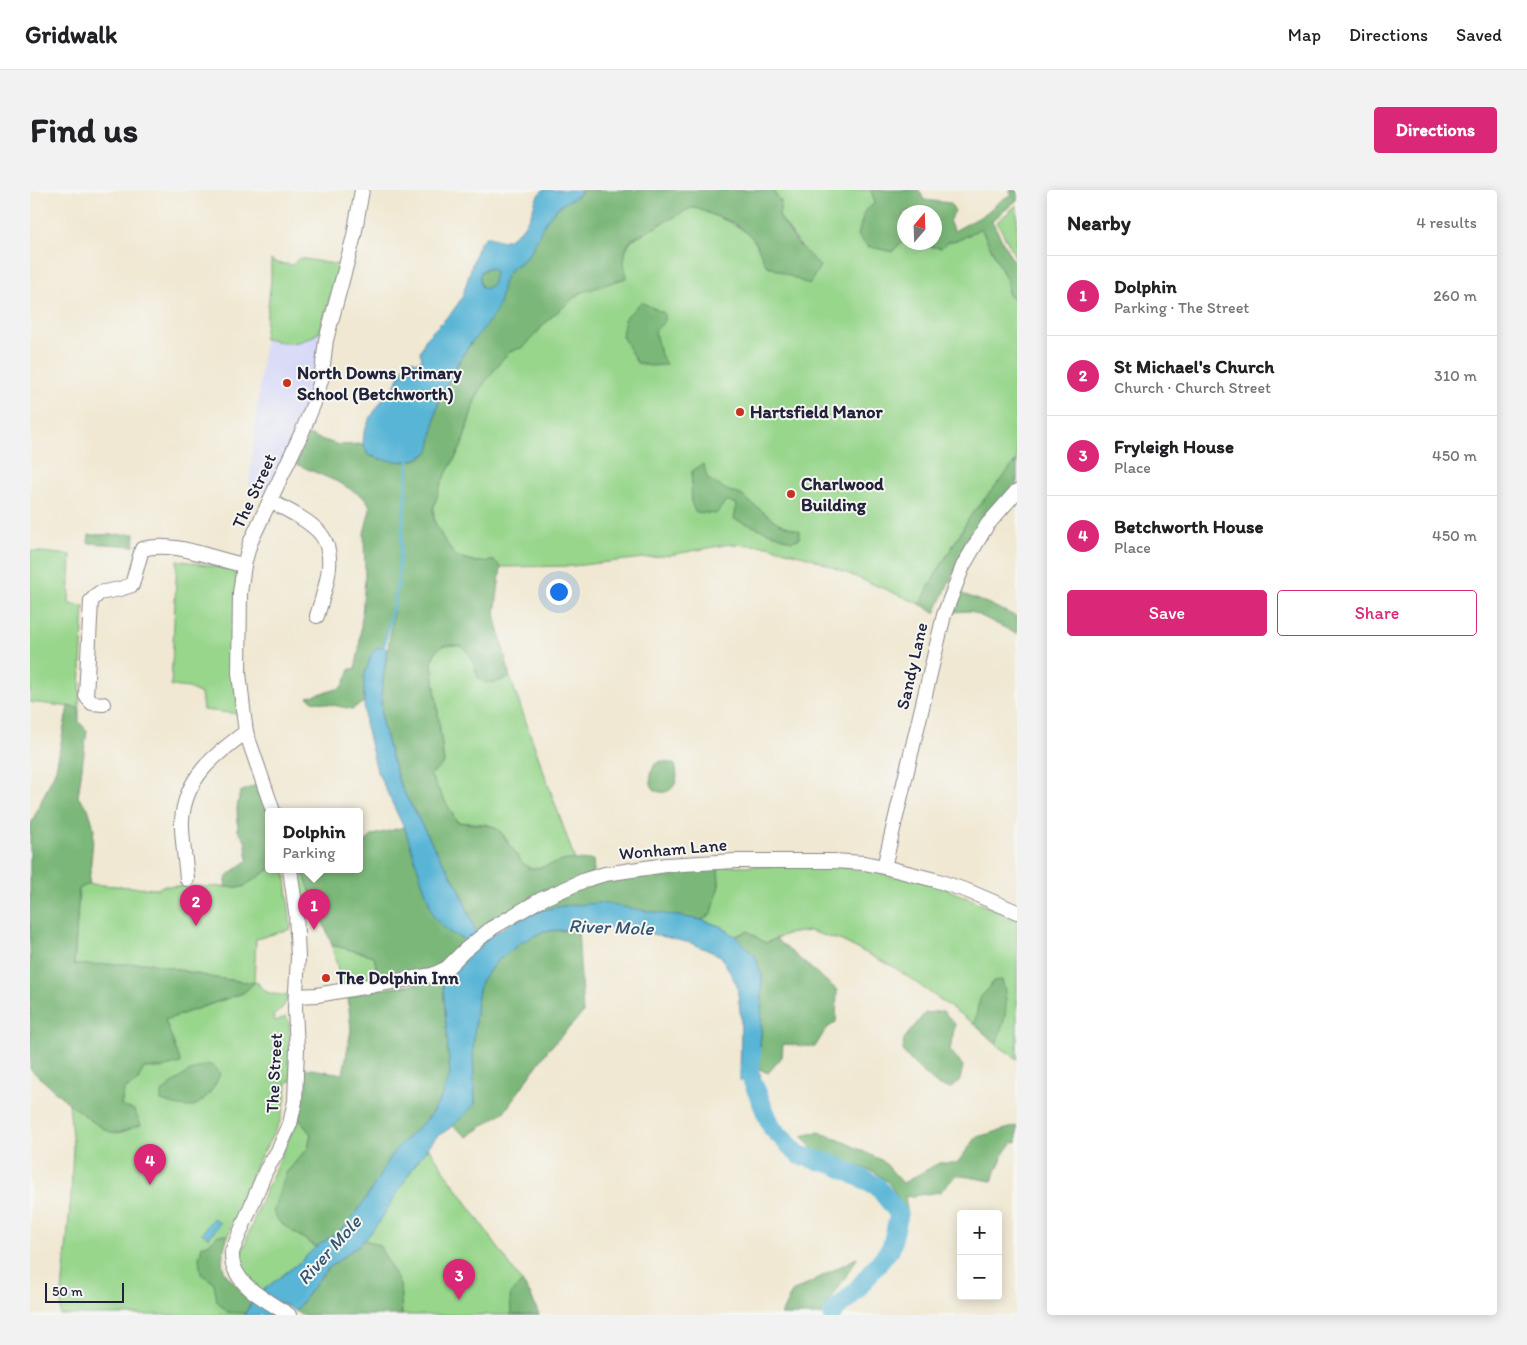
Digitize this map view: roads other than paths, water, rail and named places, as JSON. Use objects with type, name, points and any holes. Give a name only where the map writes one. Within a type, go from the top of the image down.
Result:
[{"type":"street","name":"The Street","points":[[272,808],[246,732],[239,673],[240,593],[244,565],[250,543],[302,432],[318,388],[326,340],[354,236],[362,190]]},
{"type":"street","name":"Sandy Lane","points":[[884,867],[944,615],[962,566],[987,525],[1017,491]]},
{"type":"street","points":[[270,501],[306,521],[320,533],[326,544],[330,563],[317,616]]},
{"type":"street","points":[[103,704],[92,703],[86,696],[91,601],[99,593],[132,585],[142,549],[154,546],[172,547],[244,565]]},
{"type":"street","points":[[187,879],[182,821],[188,795],[201,770],[220,750],[246,732]]},
{"type":"street","name":"Wonham Lane","points":[[296,996],[318,995],[432,975],[447,968],[492,928],[540,900],[585,880],[605,874],[666,864],[735,861],[834,861],[884,867],[968,891],[1017,912]]},
{"type":"street","name":"The Street","points":[[289,1315],[253,1290],[240,1278],[233,1264],[232,1252],[266,1170],[290,1124],[295,1101],[298,958],[296,912],[291,873]]},
{"type":"water","points":[[543,190],[582,190],[578,195],[554,211],[545,223],[527,256],[512,268],[507,275],[497,309],[462,355],[441,396],[428,452],[407,461],[391,461],[368,455],[363,444],[364,432],[370,418],[385,396],[392,391],[408,359],[417,362],[422,359],[420,352],[426,338],[452,312],[462,298],[477,248],[481,241],[485,237],[489,237],[503,241],[516,234],[529,218],[540,192]],"holes":[[[486,268],[493,269],[495,274],[492,285],[485,289],[481,286],[480,274]]]},
{"type":"water","points":[[383,647],[387,649],[381,695],[382,723],[391,756],[400,785],[459,888],[477,935],[470,942],[450,933],[434,918],[406,832],[377,771],[365,723],[364,676],[371,655],[376,648]]},
{"type":"water","points":[[599,903],[702,920],[720,926],[735,936],[755,956],[762,976],[761,1036],[757,1068],[761,1076],[740,1081],[741,1019],[737,985],[721,956],[691,943],[639,931],[601,928],[544,931],[522,942],[497,961],[481,981],[477,1000],[473,1048],[475,1104],[453,1126],[436,1137],[416,1163],[380,1221],[365,1240],[326,1270],[295,1311],[262,1291],[300,1262],[316,1247],[345,1227],[365,1200],[395,1150],[428,1118],[442,1097],[450,1075],[443,984],[445,975],[480,942],[528,913],[562,906]]},
{"type":"water","points":[[213,1218],[220,1223],[209,1238],[202,1233]]},
{"type":"water","points":[[254,1299],[277,1315],[244,1315]]},
{"type":"waterway","points":[[383,651],[397,589],[409,459]]},
{"type":"waterway","name":"River Mole","points":[[752,1053],[749,1073],[772,1128],[799,1155],[835,1165],[877,1186],[899,1214],[891,1248],[855,1292],[832,1315]]},
{"type":"place","name":"North Downs Primary School (Betchworth)","points":[[287,383]]},
{"type":"place","name":"Hartsfield Manor","points":[[740,412]]},
{"type":"place","name":"Charlwood Building","points":[[791,494]]},
{"type":"place","name":"St Michael's Church","points":[[196,926]]},
{"type":"place","name":"Dolphin","points":[[314,930]]},
{"type":"place","name":"The Dolphin Inn","points":[[326,978]]},
{"type":"place","name":"Betchworth House","points":[[150,1185]]},
{"type":"place","name":"Fryleigh House","points":[[459,1300]]}]
